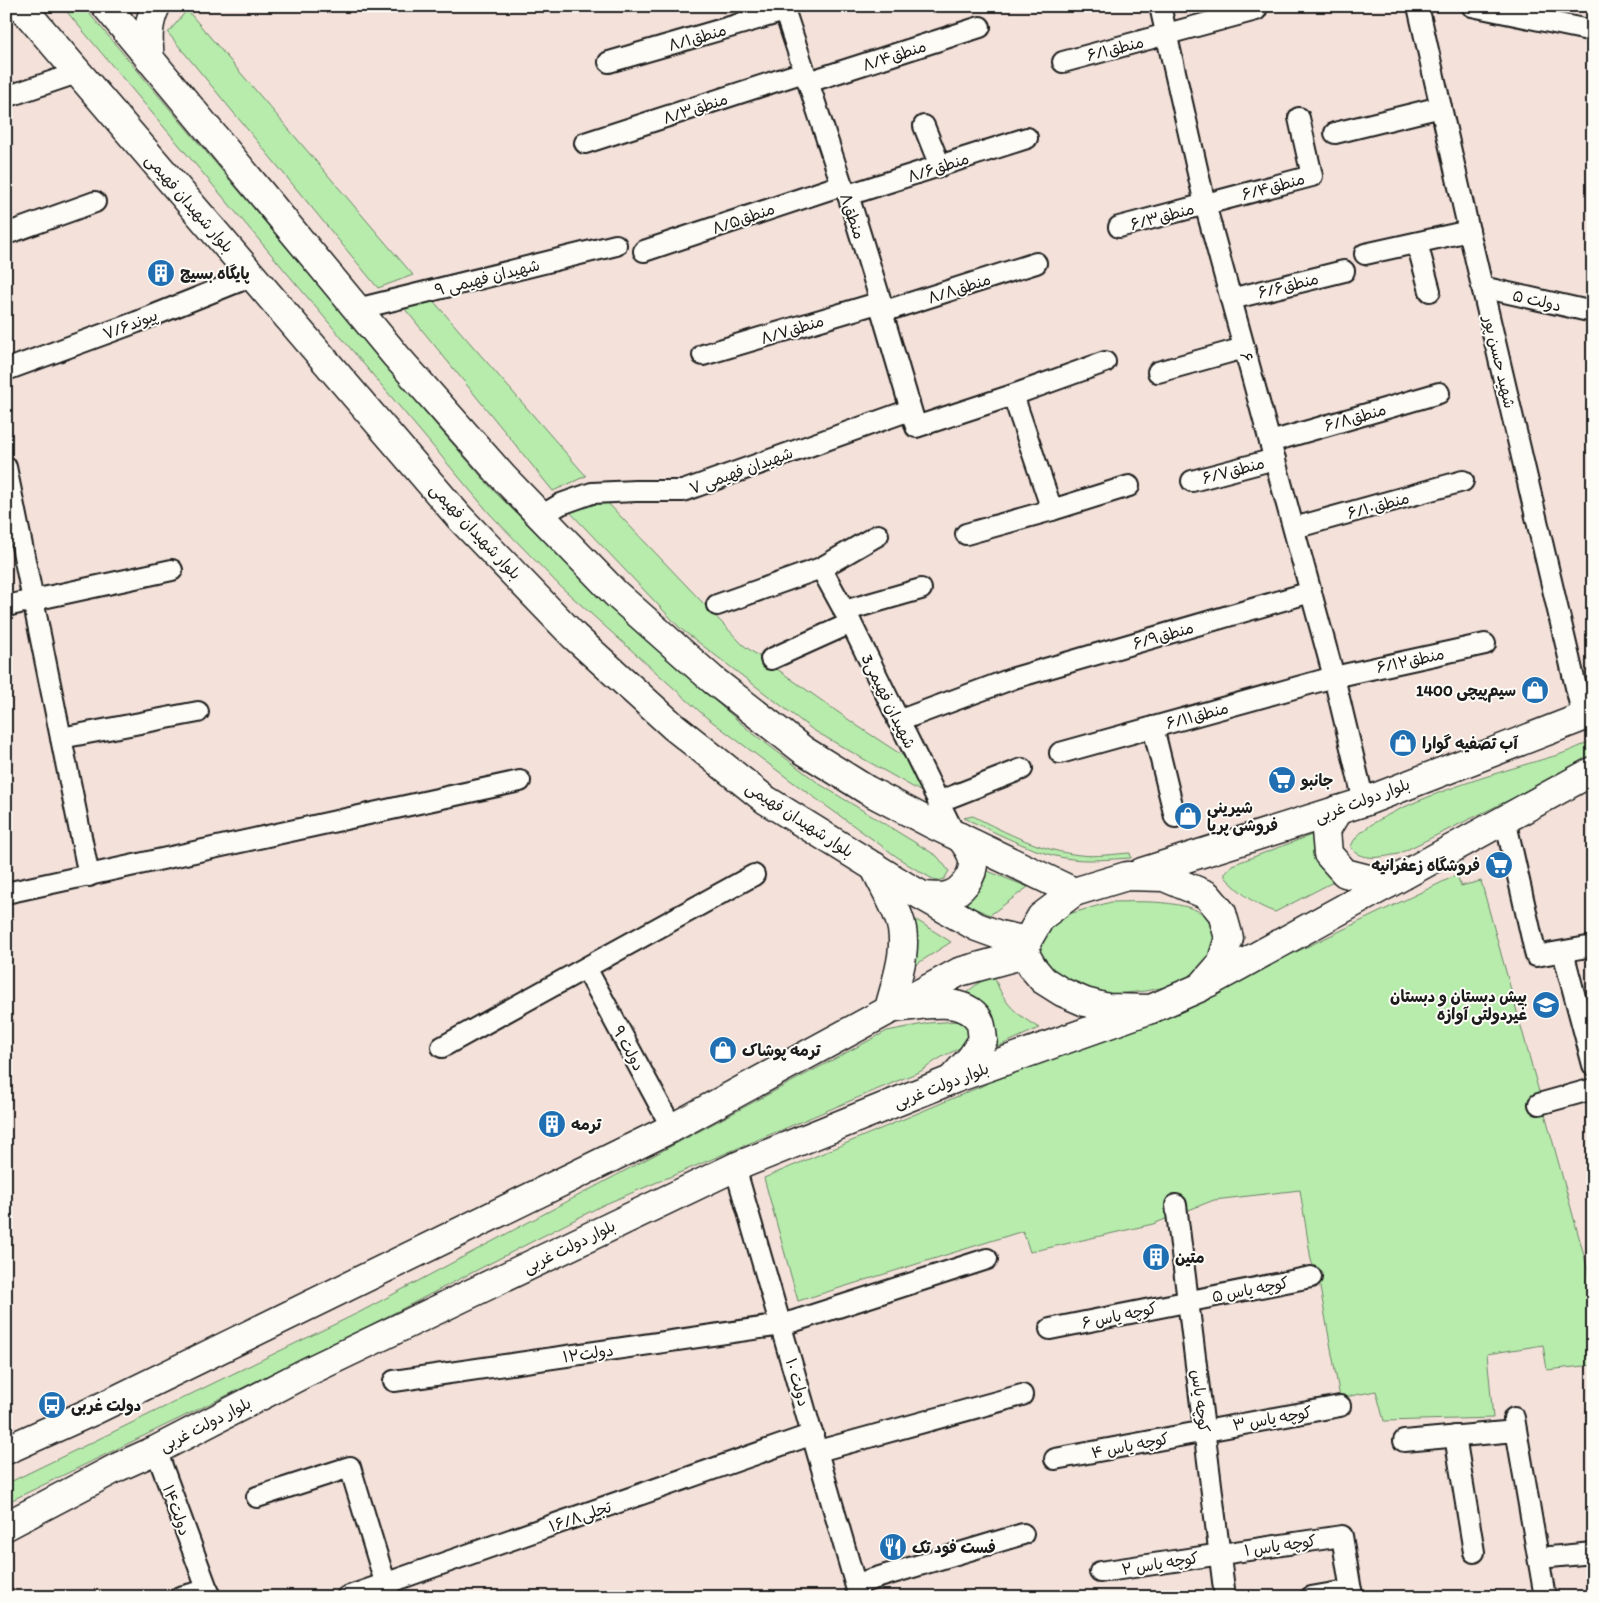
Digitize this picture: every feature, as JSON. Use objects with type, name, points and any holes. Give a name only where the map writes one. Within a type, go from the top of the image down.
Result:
[{"type":"main road","name":"بلوار شهیدان فهیمی","points":[[21,6],[460,518],[574,636],[673,726],[766,800],[977,927],[1026,948]]},
{"type":"main road","points":[[106,6],[396,356],[484,456],[616,594],[713,680],[803,750],[867,790],[1074,892]]},
{"type":"main road","points":[[150,60],[148,35],[151,17],[156,6]]},
{"type":"main road","name":"بلوار دولت غربی","points":[[1127,876],[1364,802],[1588,714]]},
{"type":"main road","points":[[1200,988],[1221,964],[1229,938],[1222,913],[1207,895],[1164,876],[1127,876],[1074,892],[1041,917],[1026,948],[1032,968],[1043,980],[1070,996],[1108,1008],[1151,1009],[1200,988],[1593,771]]},
{"type":"main road","points":[[1338,810],[1326,830],[1328,854],[1345,873],[1388,884]]},
{"type":"main road","points":[[923,896],[945,897],[954,894],[969,880],[973,861],[966,845],[957,836]]},
{"type":"main road","points":[[874,866],[900,918],[904,939],[889,1009]]},
{"type":"main road","points":[[6,1450],[102,1406],[672,1128],[960,972],[1026,948]]},
{"type":"main road","points":[[889,1009],[946,1004],[966,1008],[980,1021],[983,1040],[971,1058],[952,1080]]},
{"type":"main road","name":"بلوار دولت غربی","points":[[6,1526],[118,1467],[156,1450],[307,1372],[735,1167],[952,1080],[1151,1009]]},
{"type":"street","name":"۶","points":[[1160,6],[1205,204],[1312,592],[1364,802]]},
{"type":"street","name":"شهید حسن پور","points":[[1418,6],[1482,287],[1588,714]]},
{"type":"street","points":[[1472,6],[1593,31]]},
{"type":"street","name":"منطق۸/۱","points":[[609,62],[784,9]]},
{"type":"street","name":"منطق۸","points":[[784,9],[882,307],[913,419]]},
{"type":"street","name":"منطق۶/۱","points":[[1063,62],[1256,10]]},
{"type":"street","name":"منطق۸/۴","points":[[806,77],[980,27]]},
{"type":"street","points":[[6,97],[78,72]]},
{"type":"street","name":"منطق۸/۳","points":[[585,143],[806,77]]},
{"type":"street","points":[[1335,133],[1441,107]]},
{"type":"street","name":"منطق۶/۴","points":[[1205,204],[1312,176],[1299,118]]},
{"type":"street","points":[[924,126],[940,166]]},
{"type":"street","name":"منطق۸/۶","points":[[845,190],[940,166],[1028,138]]},
{"type":"street","name":"منطق۸/۵","points":[[644,251],[845,190]]},
{"type":"street","points":[[6,234],[95,202]]},
{"type":"street","name":"منطق۶/۳","points":[[1119,227],[1205,204]]},
{"type":"street","points":[[1366,254],[1469,231]]},
{"type":"street","points":[[1417,243],[1430,291]]},
{"type":"street","name":"شهیدان فهیمی ۹","points":[[357,310],[616,245]]},
{"type":"street","name":"منطق۸/۸","points":[[882,307],[1036,263]]},
{"type":"street","name":"منطق۶/۶","points":[[1231,299],[1344,271]]},
{"type":"street","name":"پیوند۷/۶","points":[[6,370],[137,322],[252,276]]},
{"type":"street","name":"۵ دولت","points":[[1482,287],[1593,312]]},
{"type":"street","name":"منطق۸/۷","points":[[703,355],[882,307]]},
{"type":"street","points":[[1158,372],[1244,348]]},
{"type":"street","name":"شهیدان فهیمی ۷","points":[[541,516],[561,504],[592,493],[684,491],[913,419],[1013,396],[1105,362]]},
{"type":"street","name":"منطق۶/۸","points":[[1273,451],[1439,393]]},
{"type":"street","points":[[1013,396],[1052,510]]},
{"type":"street","name":"منطق۶/۷","points":[[1192,481],[1273,451]]},
{"type":"street","points":[[6,468],[12,522],[33,601],[89,876]]},
{"type":"street","name":"منطق۶/۱۰","points":[[1294,528],[1463,481]]},
{"type":"street","points":[[966,534],[1129,486]]},
{"type":"street","points":[[717,605],[821,568],[878,535]]},
{"type":"street","name":"3شهیدان فهیمی","points":[[821,568],[848,617],[938,802],[957,836]]},
{"type":"street","points":[[6,606],[172,570]]},
{"type":"street","points":[[771,659],[848,617],[922,589]]},
{"type":"street","name":"منطق۶/۹","points":[[898,721],[1014,678],[1312,592]]},
{"type":"street","name":"منطق۶/۱۲","points":[[1334,677],[1485,644]]},
{"type":"street","name":"منطق۶/۱۱","points":[[1060,753],[1334,677]]},
{"type":"street","points":[[61,738],[198,712]]},
{"type":"street","points":[[1153,727],[1175,817]]},
{"type":"street","points":[[938,802],[1022,769]]},
{"type":"street","points":[[6,893],[520,781]]},
{"type":"street","points":[[1505,819],[1536,956],[1593,946]]},
{"type":"street","points":[[442,1047],[754,875]]},
{"type":"street","points":[[1563,952],[1593,1065]]},
{"type":"street","name":"۹ دولت","points":[[586,968],[672,1128]]},
{"type":"street","points":[[1539,1104],[1593,1089]]},
{"type":"street","name":"۱۰ دولت","points":[[735,1167],[858,1590]]},
{"type":"street","name":"کوچه یاس","points":[[1176,1205],[1225,1597]]},
{"type":"street","name":"۱۲دولت","points":[[394,1381],[782,1325],[987,1259]]},
{"type":"street","name":"کوچه یاس ۵","points":[[1188,1301],[1312,1277]]},
{"type":"street","name":"کوچه یاس ۶","points":[[1050,1329],[1188,1301]]},
{"type":"street","name":"تجلی۱۶/۸","points":[[347,1597],[388,1590],[816,1442],[1022,1396]]},
{"type":"street","name":"کوچه یاس ۳","points":[[1204,1430],[1340,1406]]},
{"type":"street","points":[[1404,1440],[1455,1436],[1515,1424],[1545,1597]]},
{"type":"street","name":"کوچه یاس ۴","points":[[1055,1459],[1204,1430]]},
{"type":"street","points":[[1455,1436],[1474,1552]]},
{"type":"street","name":"۱۴دولت","points":[[156,1450],[209,1594]]},
{"type":"street","points":[[257,1497],[350,1467],[388,1590]]},
{"type":"street","points":[[858,1590],[1023,1534]]},
{"type":"street","name":"کوچه یاس ۱","points":[[1219,1554],[1342,1536],[1352,1593]]},
{"type":"street","points":[[1550,1557],[1593,1553]]},
{"type":"street","name":"کوچه یاس ۲","points":[[1100,1572],[1219,1554]]},
{"type":"street","points":[[1311,1597],[1352,1593]]},
{"type":"street","points":[[180,1597],[209,1594]]},
{"type":"green space","points":[[62,6],[83,6],[438,427],[494,491],[554,551],[682,672],[750,731],[821,785],[937,856],[949,871],[944,879],[936,881],[907,864],[706,717],[560,586],[490,514]]},
{"type":"green space","points":[[187,10],[413,275],[378,288],[168,33]]},
{"type":"green space","points":[[430,297],[586,476],[553,491],[405,309]]},
{"type":"green space","points":[[605,500],[743,645],[859,727],[908,759],[925,794],[813,730],[681,629],[568,510]]},
{"type":"green space","points":[[1593,740],[1593,763],[1546,782],[1398,854],[1367,857],[1351,848],[1360,834],[1381,819],[1410,804],[1480,779],[1561,754]]},
{"type":"green space","points":[[973,816],[1011,835],[1052,850],[1086,856],[1130,853],[1131,858],[1082,860],[1053,855],[1014,841],[964,818]]},
{"type":"green space","points":[[1317,833],[1313,849],[1323,864],[1339,879],[1275,912],[1254,902],[1225,877],[1225,873],[1232,865]]},
{"type":"green space","points":[[980,868],[1028,887],[990,915],[960,902]]},
{"type":"green space","points":[[1457,875],[1461,886],[1481,881],[1593,1288],[1593,1365],[1547,1370],[1543,1345],[1487,1354],[1493,1418],[1384,1421],[1376,1391],[1340,1398],[1319,1282],[1311,1260],[1300,1190],[1214,1200],[1153,1224],[1030,1252],[1023,1231],[798,1301],[764,1178],[1271,964]]},
{"type":"green space","points":[[1111,902],[1153,902],[1185,906],[1199,911],[1209,919],[1215,929],[1213,965],[1185,983],[1145,991],[1093,994],[1057,985],[1037,952],[1045,929],[1065,915]]},
{"type":"green space","points":[[907,914],[951,942],[912,967]]},
{"type":"green space","points":[[993,972],[1005,999],[1022,1017],[1039,1028],[997,1047],[997,1034],[991,1018],[954,1002]]},
{"type":"green space","points":[[959,1021],[970,1030],[966,1041],[956,1050],[936,1060],[921,1071],[603,1205],[357,1332],[6,1503],[6,1484],[360,1312],[887,1031],[929,1023]]},
{"type":"place","name":"پایگاه بسیج","points":[[161,273]]},
{"type":"place","name":"سیم‌پیچی 1400","points":[[1535,690]]},
{"type":"place","name":"آب تصفیه گوارا","points":[[1403,743]]},
{"type":"place","name":"جانبو","points":[[1282,780]]},
{"type":"place","name":"شیرینی فروشی پریا","points":[[1188,816]]},
{"type":"place","name":"فروشگاه زعفرانیه","points":[[1499,865]]},
{"type":"place","name":"پیش دبستان و دبستان غیردولتی آوازه","points":[[1546,1005]]},
{"type":"place","name":"ترمه پوشاک","points":[[723,1050]]},
{"type":"place","name":"ترمه","points":[[552,1124]]},
{"type":"place","name":"متین","points":[[1156,1257]]},
{"type":"place","name":"دولت غربی","points":[[52,1405]]},
{"type":"place","name":"فست فود تک","points":[[893,1547]]}]
